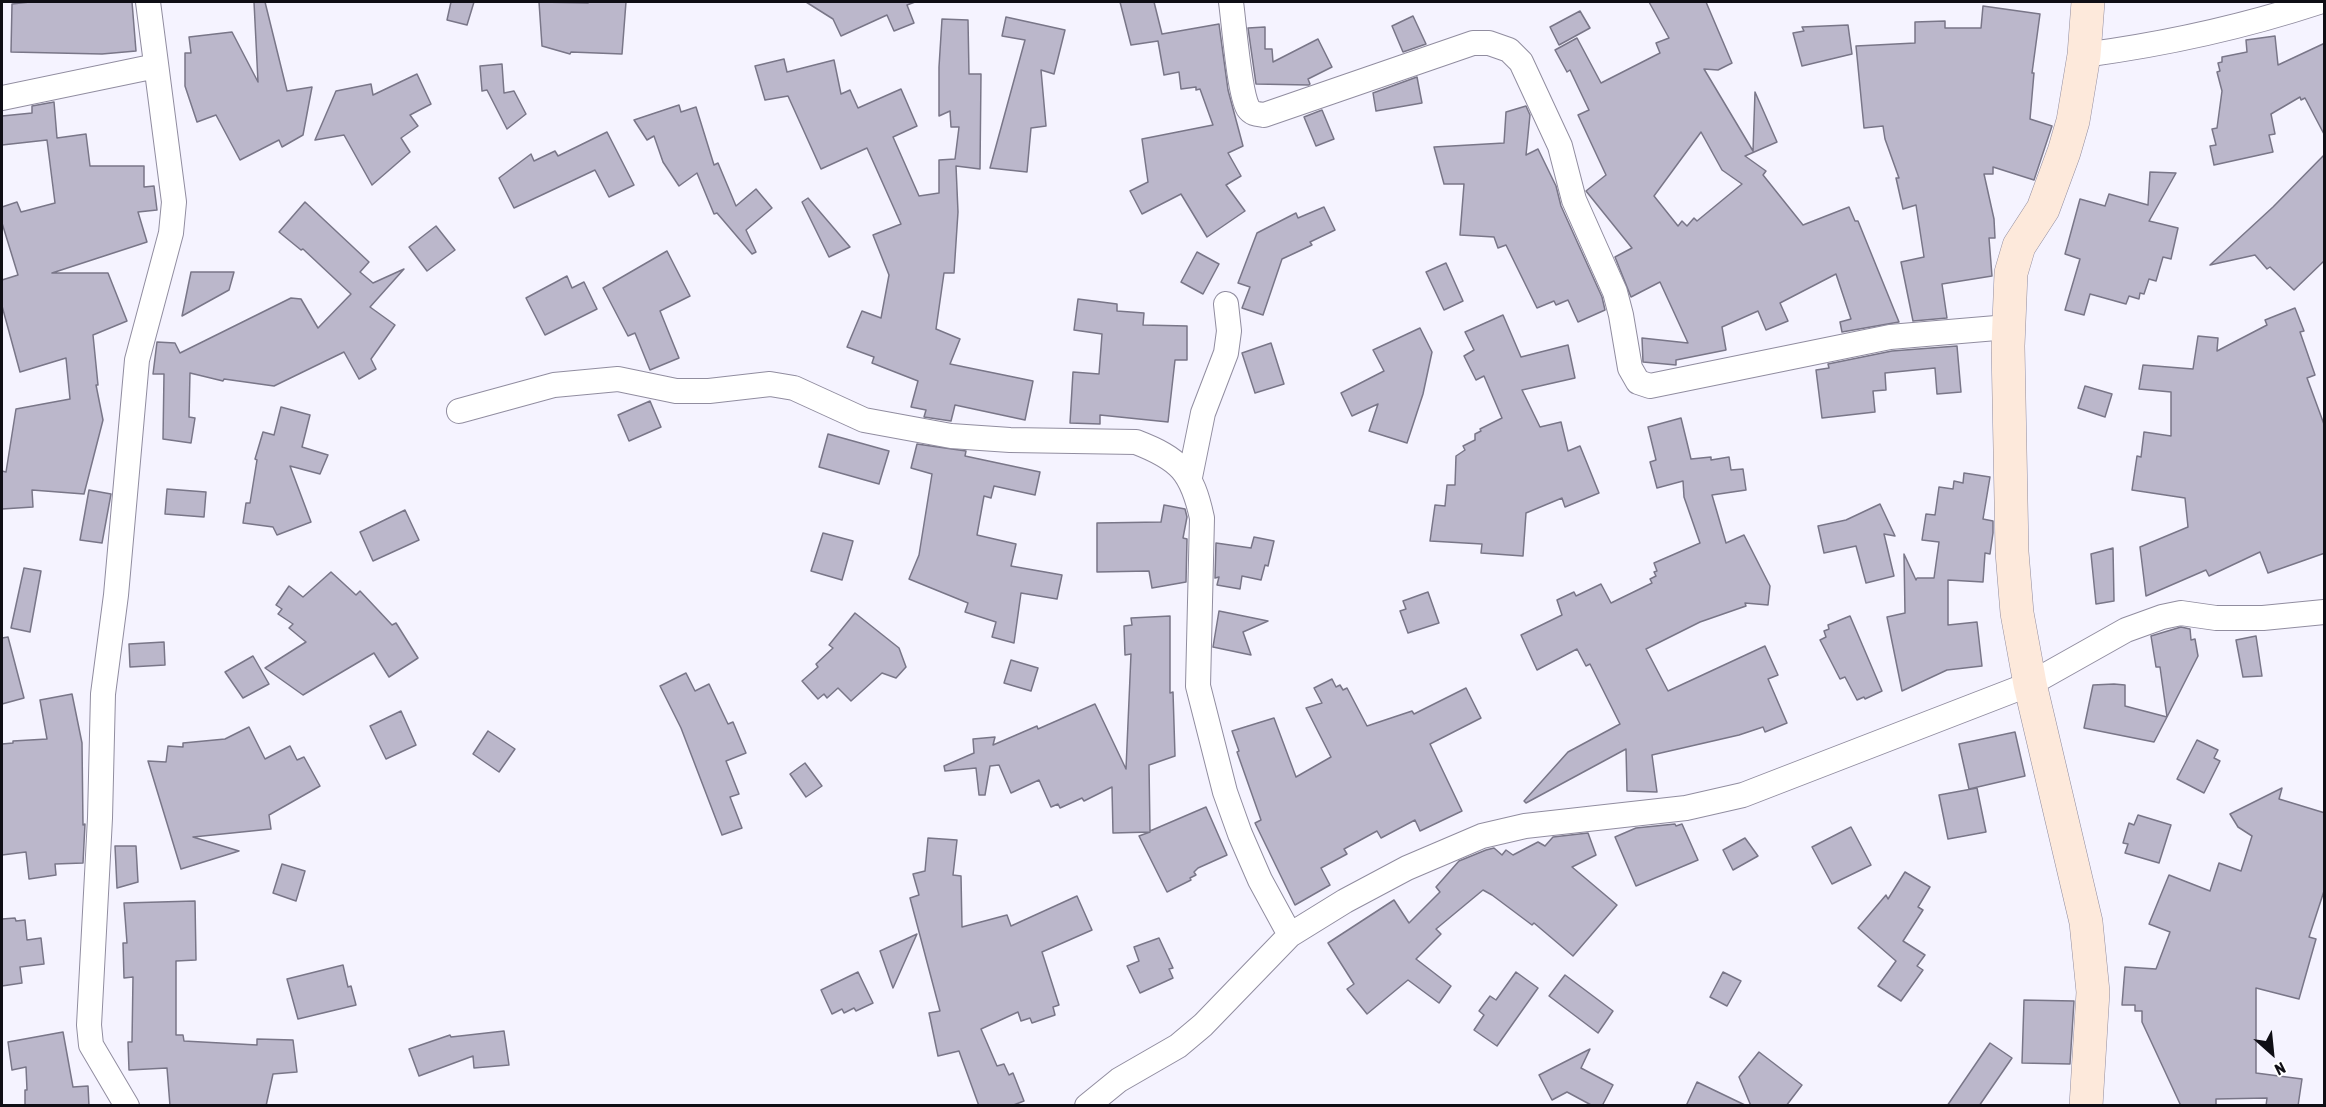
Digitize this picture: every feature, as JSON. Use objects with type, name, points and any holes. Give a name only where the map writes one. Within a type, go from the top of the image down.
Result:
[{"type":"street","points":[[127,1106],[91,1045],[89,1026],[100,819],[103,694],[117,584],[137,360],[171,233],[174,202],[148,2]]},
{"type":"street","points":[[1231,2],[1244,92],[1249,110],[1256,114],[1264,115],[1473,43],[1489,43],[1509,50],[1521,62],[1560,146],[1574,200],[1622,315],[1630,368],[1638,382],[1650,386],[1890,337],[2008,327]]},
{"type":"street","points":[[2086,1106],[2093,992],[2086,922],[2030,684],[2017,613],[2012,552],[2008,327],[2011,273],[2019,246],[2043,209],[2073,121],[2084,55],[2088,2]]},
{"type":"street","points":[[2084,55],[2167,43],[2222,31],[2286,7],[2319,2]]},
{"type":"street","points":[[2,98],[156,66]]},
{"type":"street","points":[[1226,304],[1229,332],[1226,353],[1203,413],[1190,477],[1202,518],[1198,686],[1225,792],[1240,834],[1260,879],[1290,935]]},
{"type":"street","points":[[459,411],[554,385],[618,379],[676,392],[709,391],[770,384],[794,388],[864,420],[951,436],[1010,441],[1136,442],[1154,449],[1175,463],[1190,477]]},
{"type":"street","points":[[1087,1106],[1119,1080],[1178,1046],[1195,1032],[1290,935],[1345,901],[1407,868],[1482,836],[1525,826],[1698,806],[1743,795],[2030,684],[2126,630],[2162,617],[2181,613],[2216,618],[2263,618],[2325,612]]},
{"type":"building","points":[[132,2],[136,51],[102,54],[11,52],[12,4]]},
{"type":"building","points":[[254,2],[265,2],[287,91],[312,87],[303,135],[282,147],[279,140],[240,160],[216,115],[197,122],[185,86],[185,53],[191,53],[189,37],[232,32],[258,82]]},
{"type":"building","points":[[451,2],[474,2],[467,25],[447,20]]},
{"type":"building","points":[[539,2],[626,2],[622,54],[571,52],[570,54],[542,46]]},
{"type":"building","points":[[806,2],[915,2],[907,5],[914,23],[894,31],[887,15],[841,36],[833,19]]},
{"type":"building","points":[[1120,2],[1154,2],[1162,34],[1219,24],[1228,90],[1243,146],[1228,153],[1241,176],[1226,185],[1245,211],[1207,237],[1181,194],[1142,214],[1130,191],[1148,182],[1142,139],[1213,125],[1200,89],[1196,90],[1196,87],[1181,89],[1179,72],[1164,75],[1158,41],[1131,45]]},
{"type":"building","points":[[1649,2],[1706,2],[1732,63],[1718,70],[1704,69],[1753,151],[1755,92],[1777,142],[1745,156],[1766,171],[1763,175],[1803,225],[1849,207],[1855,221],[1858,221],[1899,322],[1842,332],[1840,322],[1851,319],[1836,274],[1780,303],[1788,321],[1766,330],[1758,311],[1722,327],[1726,350],[1676,360],[1676,365],[1643,362],[1642,338],[1688,343],[1660,282],[1631,297],[1615,257],[1632,248],[1586,191],[1606,175],[1578,115],[1589,110],[1570,70],[1567,72],[1555,50],[1577,38],[1601,83],[1660,53],[1656,43],[1669,38]],"holes":[[[1701,132],[1722,170],[1742,184],[1697,221],[1694,218],[1687,226],[1682,221],[1678,226],[1654,196]]]},
{"type":"building","points":[[1983,6],[2040,14],[2032,73],[2034,73],[2030,119],[2052,126],[2034,180],[1993,167],[1993,174],[1984,174],[1994,219],[1995,238],[1989,238],[1992,276],[1942,284],[1947,318],[1913,321],[1901,262],[1924,257],[1916,205],[1903,209],[1896,178],[1899,178],[1885,139],[1883,126],[1864,128],[1856,46],[1915,43],[1915,22],[1945,21],[1945,28],[1981,28]]},
{"type":"building","points":[[1580,11],[1590,28],[1559,45],[1550,27]]},
{"type":"building","points":[[1413,16],[1426,44],[1403,52],[1392,26]]},
{"type":"building","points":[[1006,17],[1065,30],[1054,74],[1041,70],[1046,126],[1031,128],[1027,172],[990,168],[1025,40],[1002,36]]},
{"type":"building","points":[[942,19],[968,20],[969,74],[981,74],[980,169],[956,166],[958,212],[954,273],[944,273],[936,329],[960,339],[950,364],[1033,381],[1025,420],[955,405],[951,421],[924,417],[926,410],[911,407],[918,381],[872,363],[874,357],[847,347],[862,311],[881,318],[889,275],[873,235],[901,224],[867,148],[821,169],[788,96],[765,100],[755,66],[784,59],[787,72],[834,60],[841,94],[850,90],[858,108],[901,89],[917,126],[893,137],[919,196],[939,193],[939,160],[955,159],[959,127],[951,127],[950,111],[939,116]]},
{"type":"building","points":[[1848,25],[1852,54],[1802,66],[1793,33],[1804,31],[1802,27]]},
{"type":"building","points":[[1265,27],[1265,49],[1272,49],[1273,62],[1318,39],[1332,67],[1308,79],[1309,85],[1256,84],[1248,28]]},
{"type":"building","points":[[2275,36],[2278,65],[2325,43],[2325,136],[2305,98],[2301,100],[2300,97],[2271,114],[2275,134],[2269,135],[2273,152],[2214,165],[2210,146],[2216,145],[2212,129],[2217,128],[2222,91],[2217,72],[2220,71],[2218,63],[2222,62],[2222,57],[2247,52],[2246,40]]},
{"type":"building","points":[[502,64],[504,93],[514,91],[526,114],[507,129],[487,90],[482,91],[480,66]]},
{"type":"building","points":[[417,74],[431,104],[410,115],[418,126],[401,138],[410,152],[372,185],[344,135],[315,140],[336,91],[371,84],[373,95]]},
{"type":"building","points":[[1417,77],[1422,103],[1376,111],[1373,93]]},
{"type":"building","points":[[54,102],[57,138],[86,134],[90,166],[144,166],[144,187],[154,186],[157,210],[138,212],[147,242],[52,273],[108,273],[127,321],[93,335],[98,385],[96,385],[103,420],[84,494],[32,490],[33,507],[2,509],[2,471],[6,472],[16,409],[70,399],[66,358],[20,372],[2,306],[2,280],[18,275],[2,223],[2,207],[17,202],[21,212],[55,203],[47,140],[2,145],[2,116],[32,113],[32,106]]},
{"type":"building","points":[[679,105],[681,112],[696,107],[714,165],[718,163],[736,206],[756,189],[772,208],[746,230],[756,252],[752,254],[717,213],[714,214],[697,173],[679,186],[663,162],[654,136],[647,140],[634,120]]},
{"type":"building","points":[[1526,106],[1530,115],[1526,155],[1538,149],[1556,186],[1561,206],[1602,297],[1605,310],[1578,322],[1568,300],[1556,305],[1554,301],[1537,308],[1506,245],[1498,248],[1494,237],[1460,235],[1464,184],[1444,184],[1434,147],[1504,143],[1506,112]]},
{"type":"building","points":[[1322,110],[1334,139],[1316,146],[1304,117]]},
{"type":"building","points":[[607,132],[634,185],[609,197],[595,170],[514,208],[499,178],[531,154],[534,161],[555,151],[558,156]]},
{"type":"building","points":[[2325,154],[2325,260],[2294,290],[2270,267],[2267,269],[2255,255],[2210,265],[2273,207]]},
{"type":"building","points":[[2150,172],[2176,173],[2149,221],[2178,228],[2171,259],[2163,257],[2156,281],[2149,279],[2144,294],[2140,293],[2139,299],[2129,296],[2126,304],[2090,294],[2084,315],[2065,310],[2080,259],[2065,254],[2080,199],[2105,206],[2109,194],[2148,205]]},
{"type":"building","points":[[808,198],[850,247],[829,257],[802,202]]},
{"type":"building","points":[[305,202],[369,262],[360,272],[373,283],[404,269],[370,307],[395,325],[371,359],[376,369],[359,379],[344,352],[274,386],[224,379],[223,381],[190,373],[189,417],[195,418],[191,443],[163,439],[164,374],[153,374],[157,342],[175,343],[180,353],[291,298],[301,299],[318,328],[351,294],[303,249],[301,250],[279,232]]},
{"type":"building","points":[[1324,207],[1335,230],[1310,242],[1312,245],[1282,259],[1263,315],[1242,308],[1250,287],[1238,283],[1257,233],[1296,213],[1298,218]]},
{"type":"building","points":[[436,226],[455,250],[427,271],[409,247]]},
{"type":"building","points":[[667,251],[690,296],[660,311],[679,358],[650,370],[635,333],[628,336],[603,288]]},
{"type":"building","points":[[1197,252],[1219,264],[1203,294],[1181,282]]},
{"type":"building","points":[[1446,263],[1463,301],[1444,310],[1426,272]]},
{"type":"building","points":[[191,272],[234,272],[229,290],[182,316]]},
{"type":"building","points":[[567,276],[572,288],[584,282],[597,309],[545,335],[526,298]]},
{"type":"building","points":[[1078,299],[1117,304],[1117,311],[1144,313],[1143,325],[1187,326],[1187,360],[1175,360],[1168,422],[1100,415],[1100,424],[1070,423],[1073,372],[1099,374],[1102,334],[1074,330]]},
{"type":"building","points":[[2295,308],[2304,331],[2300,332],[2315,375],[2307,378],[2325,427],[2325,553],[2268,573],[2260,552],[2209,576],[2206,570],[2146,596],[2140,547],[2188,527],[2185,498],[2132,490],[2137,456],[2141,457],[2144,432],[2171,436],[2171,392],[2139,389],[2143,365],[2193,369],[2198,336],[2218,338],[2217,351],[2267,325],[2265,320]]},
{"type":"building","points":[[1503,315],[1521,357],[1568,345],[1575,378],[1522,390],[1540,427],[1561,422],[1568,451],[1580,446],[1599,493],[1565,507],[1562,498],[1526,513],[1523,556],[1481,553],[1482,544],[1430,541],[1435,505],[1445,506],[1447,485],[1455,485],[1456,456],[1465,450],[1463,446],[1475,440],[1475,434],[1481,431],[1480,429],[1502,418],[1484,376],[1476,380],[1464,356],[1474,350],[1465,332]]},
{"type":"building","points":[[1420,328],[1432,352],[1423,394],[1407,443],[1369,431],[1378,404],[1352,416],[1341,393],[1384,371],[1373,350]]},
{"type":"building","points":[[1271,343],[1284,384],[1255,393],[1242,353]]},
{"type":"building","points":[[1957,346],[1961,392],[1937,394],[1935,368],[1885,373],[1886,390],[1873,391],[1875,412],[1822,418],[1816,370],[1829,368],[1828,364],[1892,351]]},
{"type":"building","points":[[2085,386],[2112,394],[2105,417],[2078,408]]},
{"type":"building","points":[[650,401],[661,427],[629,441],[618,415]]},
{"type":"building","points":[[281,407],[310,415],[302,447],[328,455],[320,474],[290,466],[311,522],[277,535],[273,527],[243,523],[246,503],[250,503],[257,460],[255,459],[263,432],[274,435]]},
{"type":"building","points":[[1681,418],[1691,459],[1711,457],[1711,460],[1729,457],[1731,470],[1743,469],[1746,490],[1712,495],[1726,543],[1744,535],[1770,586],[1768,605],[1745,603],[1746,606],[1700,622],[1646,649],[1668,691],[1765,646],[1778,675],[1768,679],[1787,723],[1765,732],[1763,727],[1739,735],[1652,755],[1657,792],[1627,791],[1626,749],[1526,803],[1524,801],[1568,752],[1620,724],[1590,664],[1586,666],[1577,649],[1537,670],[1521,635],[1562,615],[1557,600],[1574,592],[1576,596],[1601,584],[1611,603],[1652,583],[1650,579],[1656,576],[1654,572],[1657,571],[1654,563],[1700,543],[1684,497],[1683,481],[1657,488],[1650,462],[1656,460],[1648,427]]},
{"type":"building","points":[[828,434],[889,451],[879,484],[819,467]]},
{"type":"building","points":[[917,444],[966,451],[965,456],[1040,472],[1035,495],[994,486],[991,498],[984,496],[977,535],[1016,544],[1011,566],[1062,575],[1057,599],[1021,593],[1014,643],[992,637],[996,622],[965,612],[968,603],[909,579],[919,555],[932,474],[911,468]]},
{"type":"building","points":[[1964,473],[1990,477],[1983,519],[1993,521],[1993,533],[1990,554],[1985,553],[1983,582],[1948,580],[1948,625],[1977,622],[1982,666],[1947,670],[1902,691],[1887,617],[1905,613],[1904,554],[1916,580],[1917,578],[1934,578],[1939,542],[1922,540],[1926,514],[1935,515],[1939,487],[1953,489],[1954,481],[1963,483]]},
{"type":"building","points":[[167,489],[206,492],[204,517],[165,514]]},
{"type":"building","points":[[89,490],[111,494],[102,543],[80,540]]},
{"type":"building","points":[[1880,504],[1895,536],[1884,534],[1894,576],[1866,583],[1856,546],[1824,553],[1818,526],[1846,520]]},
{"type":"building","points":[[1164,505],[1185,509],[1187,517],[1183,538],[1187,539],[1186,582],[1152,588],[1149,571],[1097,572],[1097,523],[1161,522]]},
{"type":"building","points":[[405,510],[419,540],[373,561],[360,532]]},
{"type":"building","points":[[823,533],[853,541],[842,580],[811,571]]},
{"type":"building","points":[[1254,537],[1274,541],[1268,566],[1265,565],[1261,580],[1242,576],[1240,589],[1217,585],[1219,577],[1215,578],[1216,543],[1251,548]]},
{"type":"building","points":[[2113,548],[2114,601],[2096,604],[2091,554]]},
{"type":"building","points":[[24,568],[41,571],[30,632],[11,628]]},
{"type":"building","points":[[331,572],[356,595],[360,591],[392,625],[396,623],[418,658],[389,677],[374,653],[303,695],[265,668],[306,642],[289,628],[293,624],[278,614],[282,609],[276,605],[289,586],[303,597]]},
{"type":"building","points":[[1428,592],[1439,623],[1408,633],[1400,611],[1406,609],[1403,601]]},
{"type":"building","points":[[1219,611],[1268,621],[1243,632],[1251,655],[1213,647]]},
{"type":"building","points":[[855,613],[899,648],[906,667],[896,678],[882,673],[851,701],[838,688],[827,698],[824,694],[818,699],[802,681],[818,667],[816,664],[833,648],[829,645]]},
{"type":"building","points":[[1170,616],[1170,693],[1173,692],[1175,756],[1149,765],[1150,831],[1206,807],[1227,855],[1198,868],[1194,872],[1196,875],[1190,878],[1191,880],[1167,892],[1139,836],[1150,832],[1113,833],[1112,787],[1084,801],[1082,798],[1060,808],[1058,804],[1051,807],[1039,780],[1011,793],[999,765],[990,766],[985,795],[979,795],[976,768],[945,771],[944,766],[974,753],[973,739],[995,737],[993,745],[1037,726],[1038,729],[1095,704],[1126,769],[1131,654],[1125,655],[1124,626],[1132,625],[1131,618]]},
{"type":"building","points":[[1850,616],[1882,691],[1865,699],[1864,697],[1857,700],[1845,677],[1840,679],[1820,640],[1826,637],[1824,631],[1829,629],[1828,625]]},
{"type":"building","points":[[2181,627],[2190,629],[2191,640],[2195,639],[2198,656],[2167,717],[2160,667],[2156,667],[2151,636]]},
{"type":"building","points":[[2256,636],[2262,676],[2243,677],[2236,640]]},
{"type":"building","points":[[8,637],[24,698],[2,704],[2,638]]},
{"type":"building","points":[[164,642],[165,665],[130,667],[129,644]]},
{"type":"building","points":[[253,656],[269,684],[243,698],[225,672]]},
{"type":"building","points":[[1011,660],[1038,668],[1031,691],[1004,683]]},
{"type":"building","points":[[686,673],[695,691],[709,684],[728,724],[733,722],[746,753],[726,761],[739,794],[730,797],[742,828],[722,835],[681,728],[660,686]]},
{"type":"building","points":[[1332,679],[1336,687],[1340,685],[1343,690],[1347,688],[1367,726],[1412,711],[1414,714],[1466,688],[1481,718],[1430,744],[1462,811],[1420,831],[1415,820],[1381,838],[1377,831],[1344,849],[1347,854],[1321,868],[1330,885],[1295,905],[1255,823],[1261,820],[1232,731],[1274,718],[1296,777],[1331,757],[1306,708],[1322,703],[1314,688]]},
{"type":"building","points":[[2093,685],[2125,685],[2125,706],[2167,717],[2154,742],[2084,728]]},
{"type":"building","points":[[72,694],[82,743],[83,825],[85,824],[83,863],[55,864],[56,875],[29,879],[26,852],[2,855],[2,744],[47,739],[40,700]]},
{"type":"building","points":[[401,711],[416,745],[386,759],[370,726]]},
{"type":"building","points":[[249,727],[265,759],[290,746],[297,760],[304,757],[320,786],[269,815],[271,829],[193,837],[239,851],[181,869],[148,761],[166,762],[168,746],[183,747],[183,743],[225,739]]},
{"type":"building","points":[[488,731],[515,749],[499,772],[473,754]]},
{"type":"building","points":[[2015,732],[2025,776],[1969,789],[1959,744]]},
{"type":"building","points":[[2197,740],[2218,750],[2214,758],[2220,761],[2204,793],[2177,779]]},
{"type":"building","points":[[805,763],[822,786],[806,797],[790,774]]},
{"type":"building","points":[[1977,788],[1986,832],[1948,839],[1939,795]]},
{"type":"building","points":[[2282,788],[2279,799],[2325,813],[2325,888],[2309,937],[2316,939],[2299,999],[2256,988],[2256,1073],[2302,1079],[2298,1106],[2266,1106],[2267,1098],[2216,1099],[2216,1106],[2181,1106],[2142,1022],[2142,1011],[2135,1011],[2135,1005],[2122,1005],[2125,967],[2156,969],[2170,932],[2149,924],[2169,875],[2210,891],[2219,863],[2241,871],[2252,836],[2238,827],[2230,814]]},
{"type":"building","points":[[2138,815],[2171,825],[2159,863],[2125,853],[2128,844],[2123,843],[2129,823],[2134,825]]},
{"type":"building","points":[[1675,824],[1676,826],[1682,824],[1698,860],[1636,886],[1615,837],[1636,828]]},
{"type":"building","points":[[1851,827],[1871,865],[1832,884],[1812,847]]},
{"type":"building","points":[[1588,833],[1596,855],[1572,867],[1617,905],[1573,956],[1534,923],[1532,925],[1483,890],[1436,929],[1441,934],[1416,959],[1451,986],[1439,1003],[1408,980],[1367,1014],[1347,989],[1354,984],[1328,943],[1394,900],[1409,923],[1440,892],[1436,887],[1459,861],[1494,848],[1502,855],[1506,850],[1513,855],[1538,842],[1545,846],[1553,837]]},
{"type":"building","points":[[928,838],[957,840],[953,875],[961,876],[962,927],[1007,915],[1011,926],[1077,896],[1092,930],[1042,952],[1059,1005],[1053,1007],[1055,1015],[1032,1023],[1030,1018],[1021,1021],[1018,1012],[981,1029],[997,1066],[1004,1064],[1009,1075],[1013,1073],[1024,1101],[1011,1106],[979,1106],[959,1051],[938,1056],[929,1013],[940,1011],[910,898],[919,895],[913,874],[925,871]]},
{"type":"building","points":[[1745,838],[1758,856],[1733,870],[1723,850]]},
{"type":"building","points":[[115,846],[136,846],[138,882],[117,888]]},
{"type":"building","points":[[282,864],[305,871],[296,901],[273,893]]},
{"type":"building","points":[[1905,872],[1930,887],[1918,907],[1923,910],[1903,941],[1925,955],[1917,966],[1923,970],[1901,1001],[1878,986],[1896,961],[1858,928],[1886,895],[1888,899]]},
{"type":"building","points":[[195,901],[196,960],[176,961],[176,1035],[183,1035],[184,1041],[257,1045],[257,1039],[293,1040],[297,1072],[273,1074],[266,1106],[170,1106],[167,1068],[129,1070],[128,1042],[132,1042],[133,977],[124,978],[123,943],[127,943],[124,903]]},
{"type":"building","points":[[15,918],[16,921],[25,920],[27,940],[41,938],[44,964],[20,967],[22,983],[2,986],[2,919]]},
{"type":"building","points":[[917,934],[893,988],[880,951]]},
{"type":"building","points":[[1159,938],[1173,968],[1169,969],[1173,978],[1140,993],[1127,966],[1139,961],[1134,947]]},
{"type":"building","points":[[343,965],[348,987],[351,986],[356,1005],[298,1019],[287,979]]},
{"type":"building","points":[[858,972],[873,1003],[856,1011],[854,1008],[844,1013],[842,1009],[832,1014],[821,990]]},
{"type":"building","points":[[1516,972],[1538,988],[1497,1046],[1474,1030],[1484,1015],[1479,1011],[1490,996],[1496,1000]]},
{"type":"building","points":[[1723,972],[1741,981],[1727,1006],[1710,997]]},
{"type":"building","points":[[1565,975],[1613,1011],[1598,1033],[1549,996]]},
{"type":"building","points":[[2024,1000],[2074,1001],[2070,1064],[2022,1063]]},
{"type":"building","points":[[504,1031],[509,1065],[474,1068],[473,1056],[419,1076],[409,1049],[450,1035],[451,1037]]},
{"type":"building","points":[[63,1032],[73,1087],[88,1086],[89,1106],[25,1106],[26,1067],[12,1070],[8,1042]]},
{"type":"building","points":[[1990,1043],[2012,1058],[1979,1106],[1947,1106]]},
{"type":"building","points":[[1590,1049],[1581,1068],[1613,1085],[1602,1106],[1593,1106],[1567,1092],[1552,1100],[1539,1075]]},
{"type":"building","points":[[1759,1052],[1802,1085],[1786,1106],[1751,1106],[1739,1077]]},
{"type":"building","points":[[1697,1082],[1747,1106],[1686,1106]]}]
